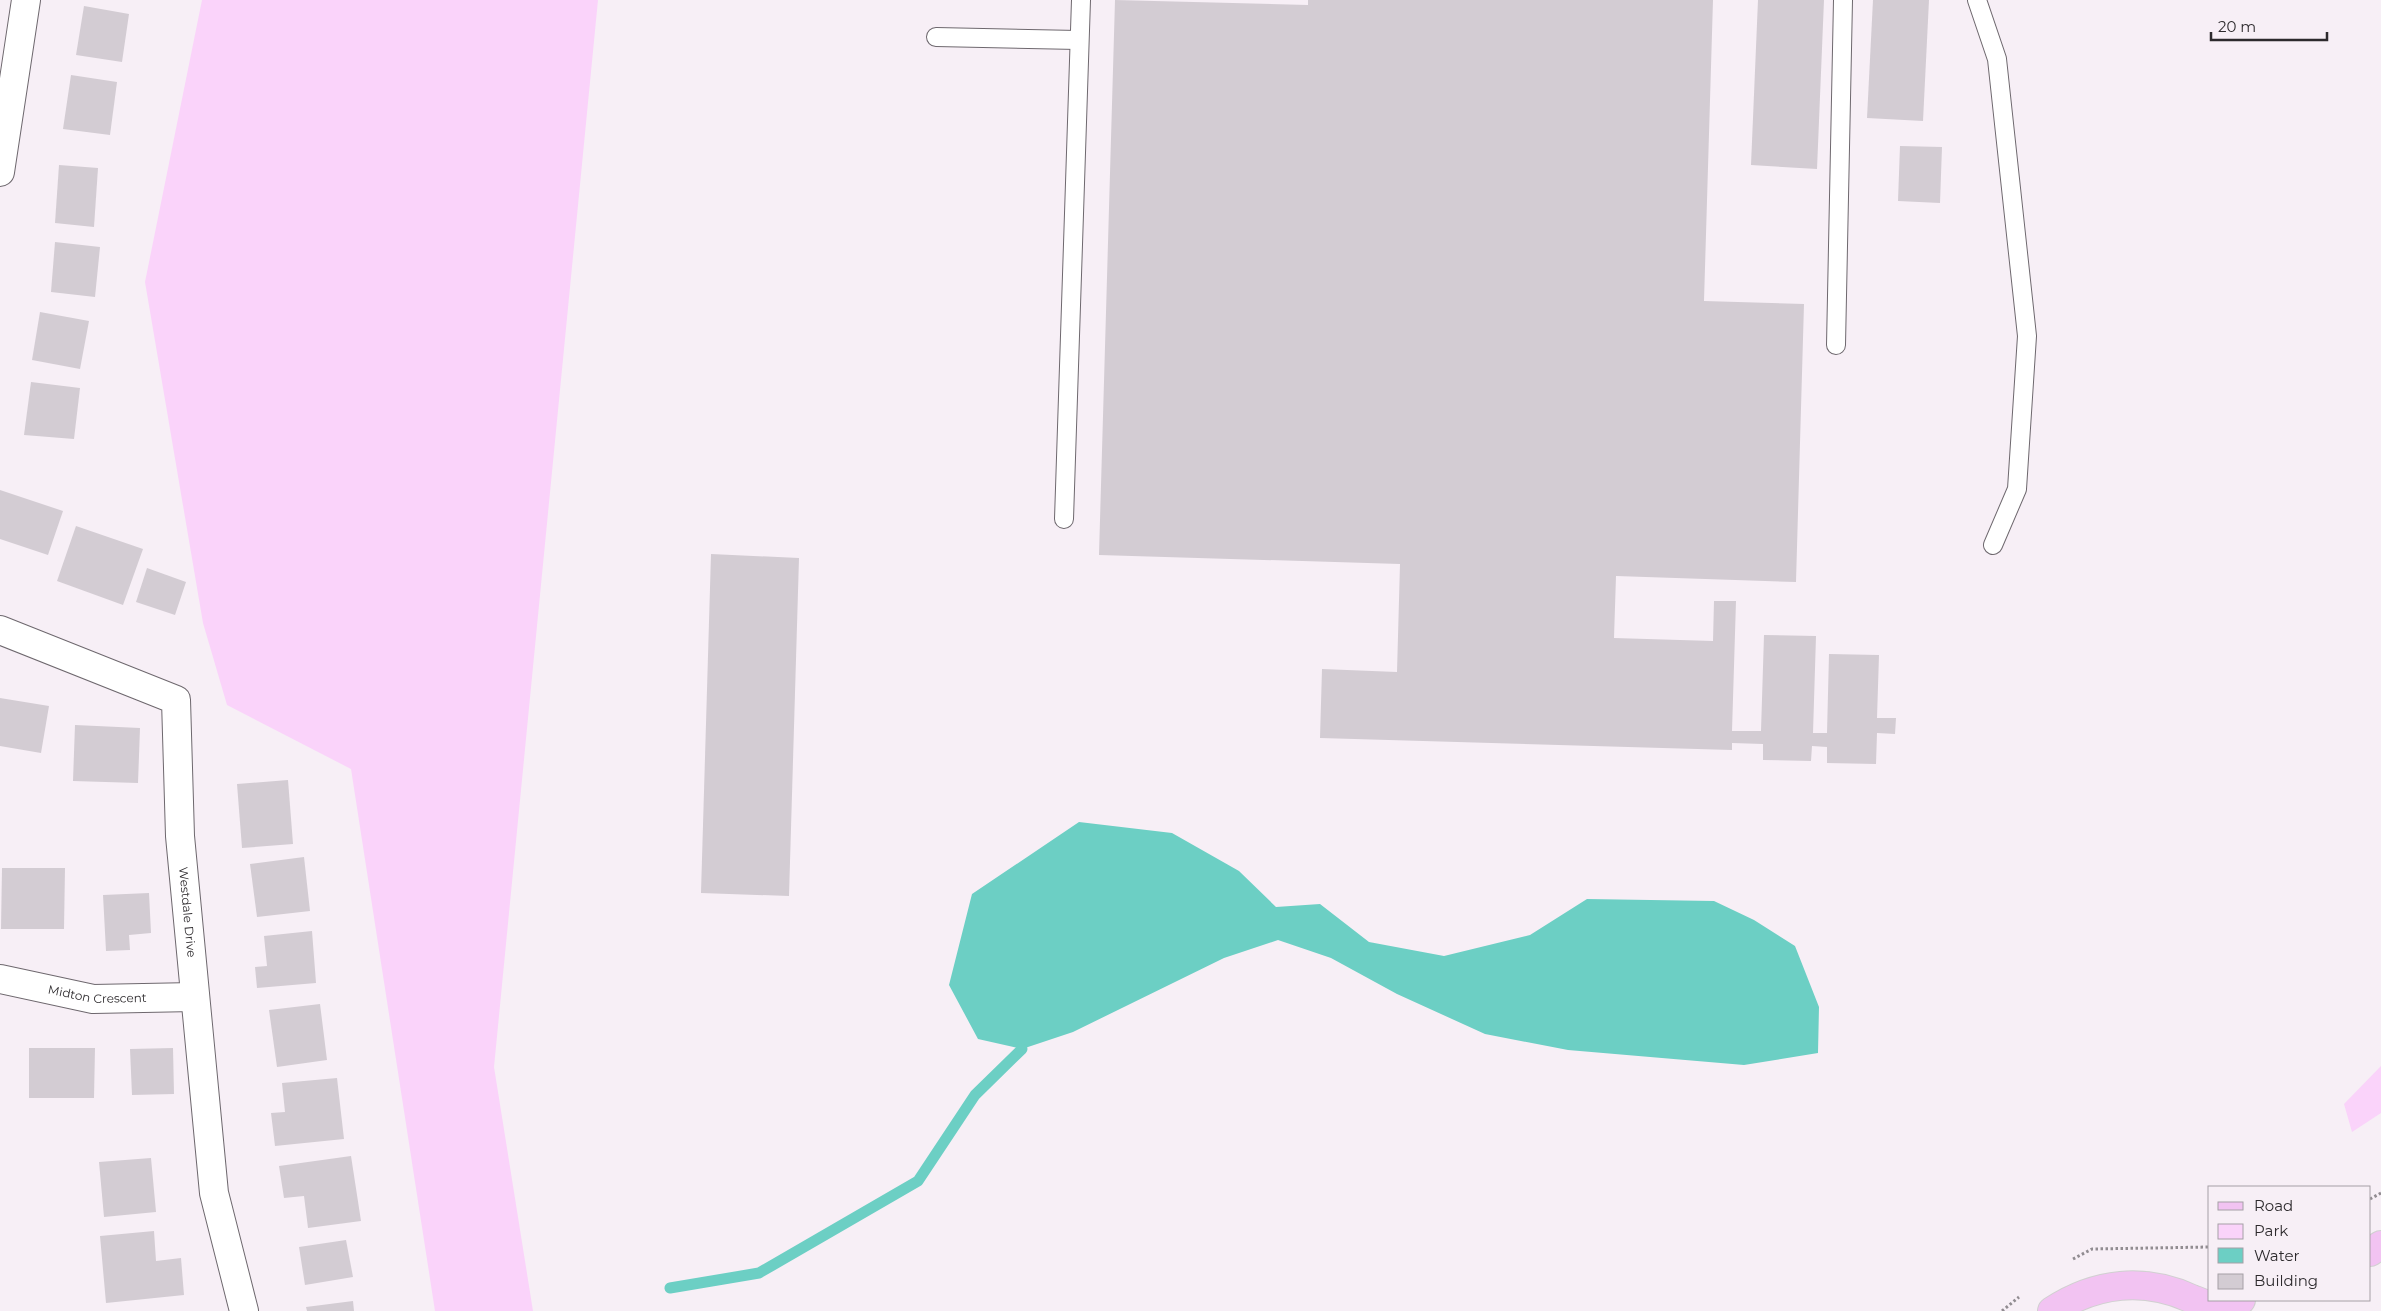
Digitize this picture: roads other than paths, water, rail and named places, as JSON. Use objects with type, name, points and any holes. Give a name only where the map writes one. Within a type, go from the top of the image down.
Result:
[{"type":"main road","points":[[2052,1311],[2074,1297],[2121,1285],[2169,1289],[2215,1310],[2238,1301]]},
{"type":"street","points":[[0,172],[26,0]]},
{"type":"street","name":"Westdale Drive","points":[[0,630],[176,700],[180,836],[214,1193],[244,1311]]},
{"type":"street","name":"Midton Crescent","points":[[0,979],[93,999],[194,997]]},
{"type":"lane","points":[[1064,519],[1078,40],[1081,0]]},
{"type":"lane","points":[[1836,345],[1843,0]]},
{"type":"lane","points":[[1977,0],[1997,59],[2027,336],[2017,489],[1993,545]]},
{"type":"lane","points":[[936,37],[1078,40]]},
{"type":"water","points":[[1079,822],[1172,833],[1239,871],[1276,907],[1320,904],[1369,942],[1444,956],[1530,935],[1587,899],[1714,901],[1754,920],[1795,946],[1819,1007],[1818,1053],[1744,1065],[1568,1050],[1485,1034],[1397,994],[1331,958],[1278,940],[1224,958],[1073,1032],[1022,1049],[978,1039],[949,985],[972,894]]},
{"type":"waterway","points":[[670,1288],[759,1273],[918,1181],[975,1095],[1022,1049]]}]
